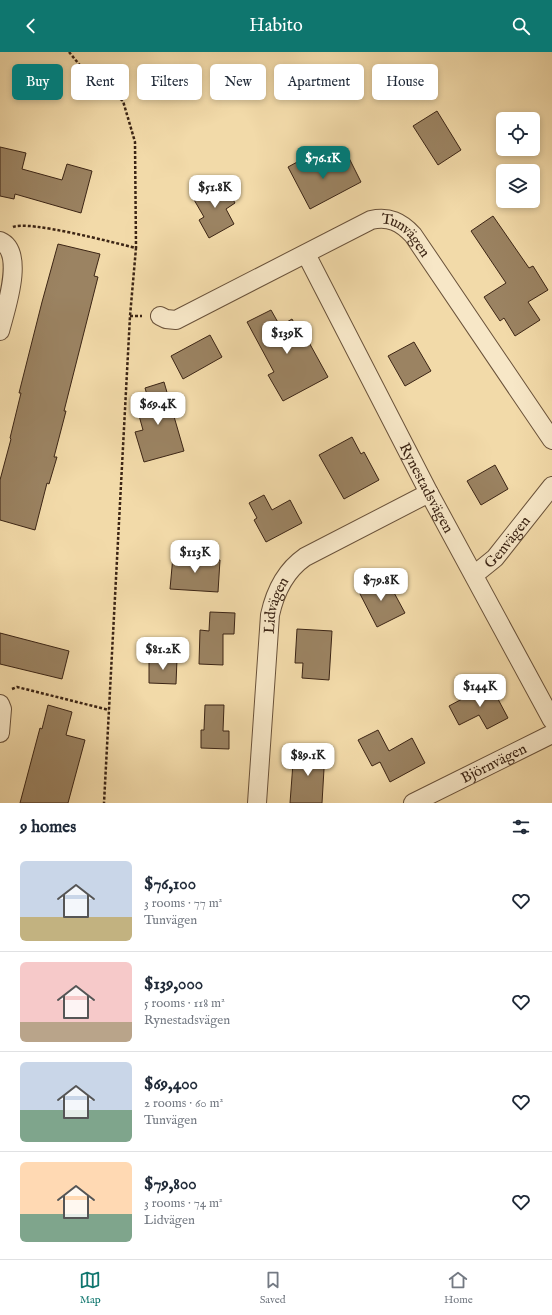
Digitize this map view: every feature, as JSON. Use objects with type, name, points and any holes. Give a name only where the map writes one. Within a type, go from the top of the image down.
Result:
[{"type":"street","name":"Tunvägen","points":[[160,316],[166,319],[176,320],[371,220],[388,218],[400,223],[413,235],[552,440]]},
{"type":"street","points":[[0,331],[10,293],[13,262],[10,252],[4,242],[5,234]]},
{"type":"street","name":"Rynestadsvägen","points":[[306,254],[430,493],[552,720]]},
{"type":"street","name":"Genvägen","points":[[474,575],[495,558],[552,486]]},
{"type":"street","name":"Lidvägen","points":[[257,803],[270,615],[275,595],[279,587],[294,566],[305,557],[430,493]]},
{"type":"street","points":[[0,704],[2,709],[0,733]]},
{"type":"street","name":"Björnvägen","points":[[413,803],[552,734]]},
{"type":"path","points":[[69,52],[83,69],[123,101],[135,142],[136,248],[130,316],[104,803]]},
{"type":"path","points":[[5,234],[16,225],[36,227],[64,231],[136,248]]},
{"type":"path","points":[[11,690],[17,687],[109,710]]},
{"type":"building","points":[[437,111],[461,150],[438,165],[413,126]]},
{"type":"building","points":[[0,147],[26,153],[22,169],[62,180],[67,164],[92,171],[81,213],[15,194],[14,199],[0,196]]},
{"type":"building","points":[[312,154],[322,172],[349,158],[361,182],[310,209],[288,167]]},
{"type":"building","points":[[223,182],[235,203],[226,209],[234,224],[209,238],[199,220],[204,217],[193,198]]},
{"type":"building","points":[[493,216],[529,268],[533,266],[548,290],[528,302],[540,320],[515,336],[504,318],[500,321],[484,297],[506,283],[471,231]]},
{"type":"building","points":[[58,244],[100,254],[94,276],[98,277],[64,411],[66,411],[54,457],[57,457],[49,484],[47,483],[35,530],[0,520],[0,480],[21,393],[19,393]]},
{"type":"building","points":[[271,310],[280,326],[292,319],[303,339],[306,337],[328,377],[283,401],[268,375],[274,372],[247,322]]},
{"type":"building","points":[[210,335],[222,357],[183,379],[171,356]]},
{"type":"building","points":[[414,342],[431,371],[405,386],[388,356]]},
{"type":"building","points":[[164,382],[184,451],[144,462],[135,432],[143,430],[138,412],[151,409],[145,388]]},
{"type":"building","points":[[352,437],[361,454],[364,452],[379,480],[344,499],[319,455]]},
{"type":"building","points":[[495,465],[508,489],[481,505],[467,481]]},
{"type":"building","points":[[264,495],[272,510],[290,500],[302,523],[266,542],[254,520],[257,518],[249,503]]},
{"type":"building","points":[[173,556],[220,560],[218,592],[170,589]]},
{"type":"building","points":[[385,576],[405,613],[377,627],[358,590]]},
{"type":"building","points":[[210,612],[235,613],[234,634],[223,634],[223,665],[199,664],[200,630],[209,631]]},
{"type":"building","points":[[297,629],[332,631],[329,680],[302,678],[303,663],[295,663]]},
{"type":"building","points":[[0,633],[69,651],[62,679],[0,664]]},
{"type":"building","points":[[149,659],[177,659],[176,684],[149,683]]},
{"type":"building","points":[[490,684],[508,718],[487,729],[479,715],[459,725],[449,706]]},
{"type":"building","points":[[48,705],[72,712],[66,735],[85,740],[68,803],[20,803],[40,728],[42,729]]},
{"type":"building","points":[[205,705],[224,705],[223,731],[229,731],[229,749],[201,748],[201,730],[204,730]]},
{"type":"building","points":[[378,730],[389,751],[412,738],[425,763],[390,782],[380,762],[372,766],[358,740]]},
{"type":"building","points":[[294,750],[325,752],[322,803],[290,803]]}]
